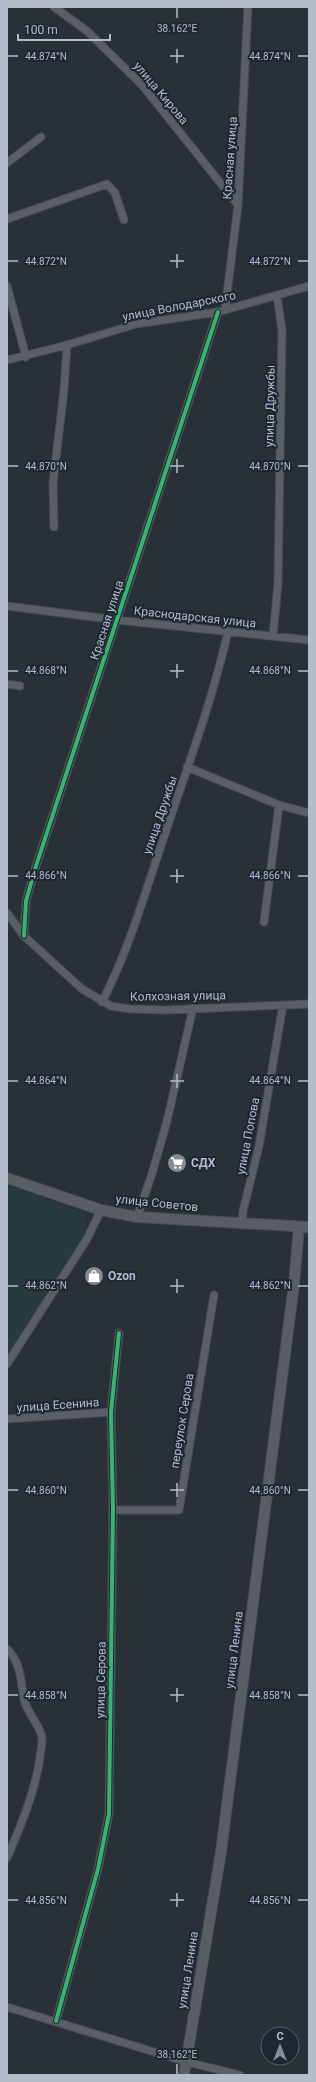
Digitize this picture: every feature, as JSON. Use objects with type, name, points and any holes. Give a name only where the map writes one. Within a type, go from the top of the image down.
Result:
[{"type":"main road","name":"улица Советов","points":[[7,1178],[102,1210],[137,1217],[304,1227]]},
{"type":"main road","name":"улица Ленина","points":[[184,2075],[221,1852],[294,1284],[304,1227]]},
{"type":"street","name":"улица Кирова","points":[[54,7],[87,31],[142,85],[238,205]]},
{"type":"street","name":"Красная улица","points":[[24,936],[26,902],[36,866],[117,620],[222,311],[238,205],[248,7]]},
{"type":"street","points":[[7,163],[41,138]]},
{"type":"street","points":[[7,219],[107,184],[115,193],[124,220]]},
{"type":"street","points":[[7,286],[26,357]]},
{"type":"street","name":"улица Володарского","points":[[7,360],[26,357],[136,324],[222,311],[309,286]]},
{"type":"street","name":"улица Дружбы","points":[[273,636],[278,583],[282,331],[277,295]]},
{"type":"street","points":[[54,527],[53,483],[64,390],[67,345]]},
{"type":"street","name":"Краснодарская улица","points":[[7,606],[117,620],[309,640]]},
{"type":"street","name":"улица Дружбы","points":[[102,1002],[116,974],[218,676],[228,631]]},
{"type":"street","points":[[7,684],[20,686]]},
{"type":"street","points":[[187,767],[279,805],[309,812]]},
{"type":"street","points":[[264,922],[279,805]]},
{"type":"street","name":"Колхозная улица","points":[[7,913],[24,936],[82,989],[111,1006],[130,1010],[309,1004]]},
{"type":"street","name":"улица Попова","points":[[242,1223],[243,1211],[259,1146],[283,1005]]},
{"type":"street","points":[[137,1217],[152,1174],[167,1121],[193,1008]]},
{"type":"street","points":[[7,1364],[87,1239],[102,1210]]},
{"type":"street","name":"переулок Серова","points":[[113,1510],[179,1510],[214,1295]]},
{"type":"street","name":"улица Серова","points":[[56,2021],[98,1869],[109,1814],[113,1510],[111,1412],[119,1333]]},
{"type":"street","name":"улица Есенина","points":[[7,1419],[111,1412]]},
{"type":"street","points":[[7,1649],[13,1654],[17,1663],[27,1707],[40,1732],[42,1740],[38,1772],[27,1811],[7,1858]]},
{"type":"street","points":[[7,2007],[187,2062],[240,2075]]},
{"type":"green space","points":[[7,1185],[82,1212],[85,1218],[86,1231],[7,1357]]},
{"type":"cycle path","points":[[24,936],[26,901],[36,866],[218,312]]},
{"type":"cycle path","points":[[56,2021],[98,1869],[109,1814],[113,1510],[111,1412],[119,1333]]},
{"type":"place","name":"СДХ","points":[[177,1163]]},
{"type":"place","name":"Ozon","points":[[94,1276]]}]
